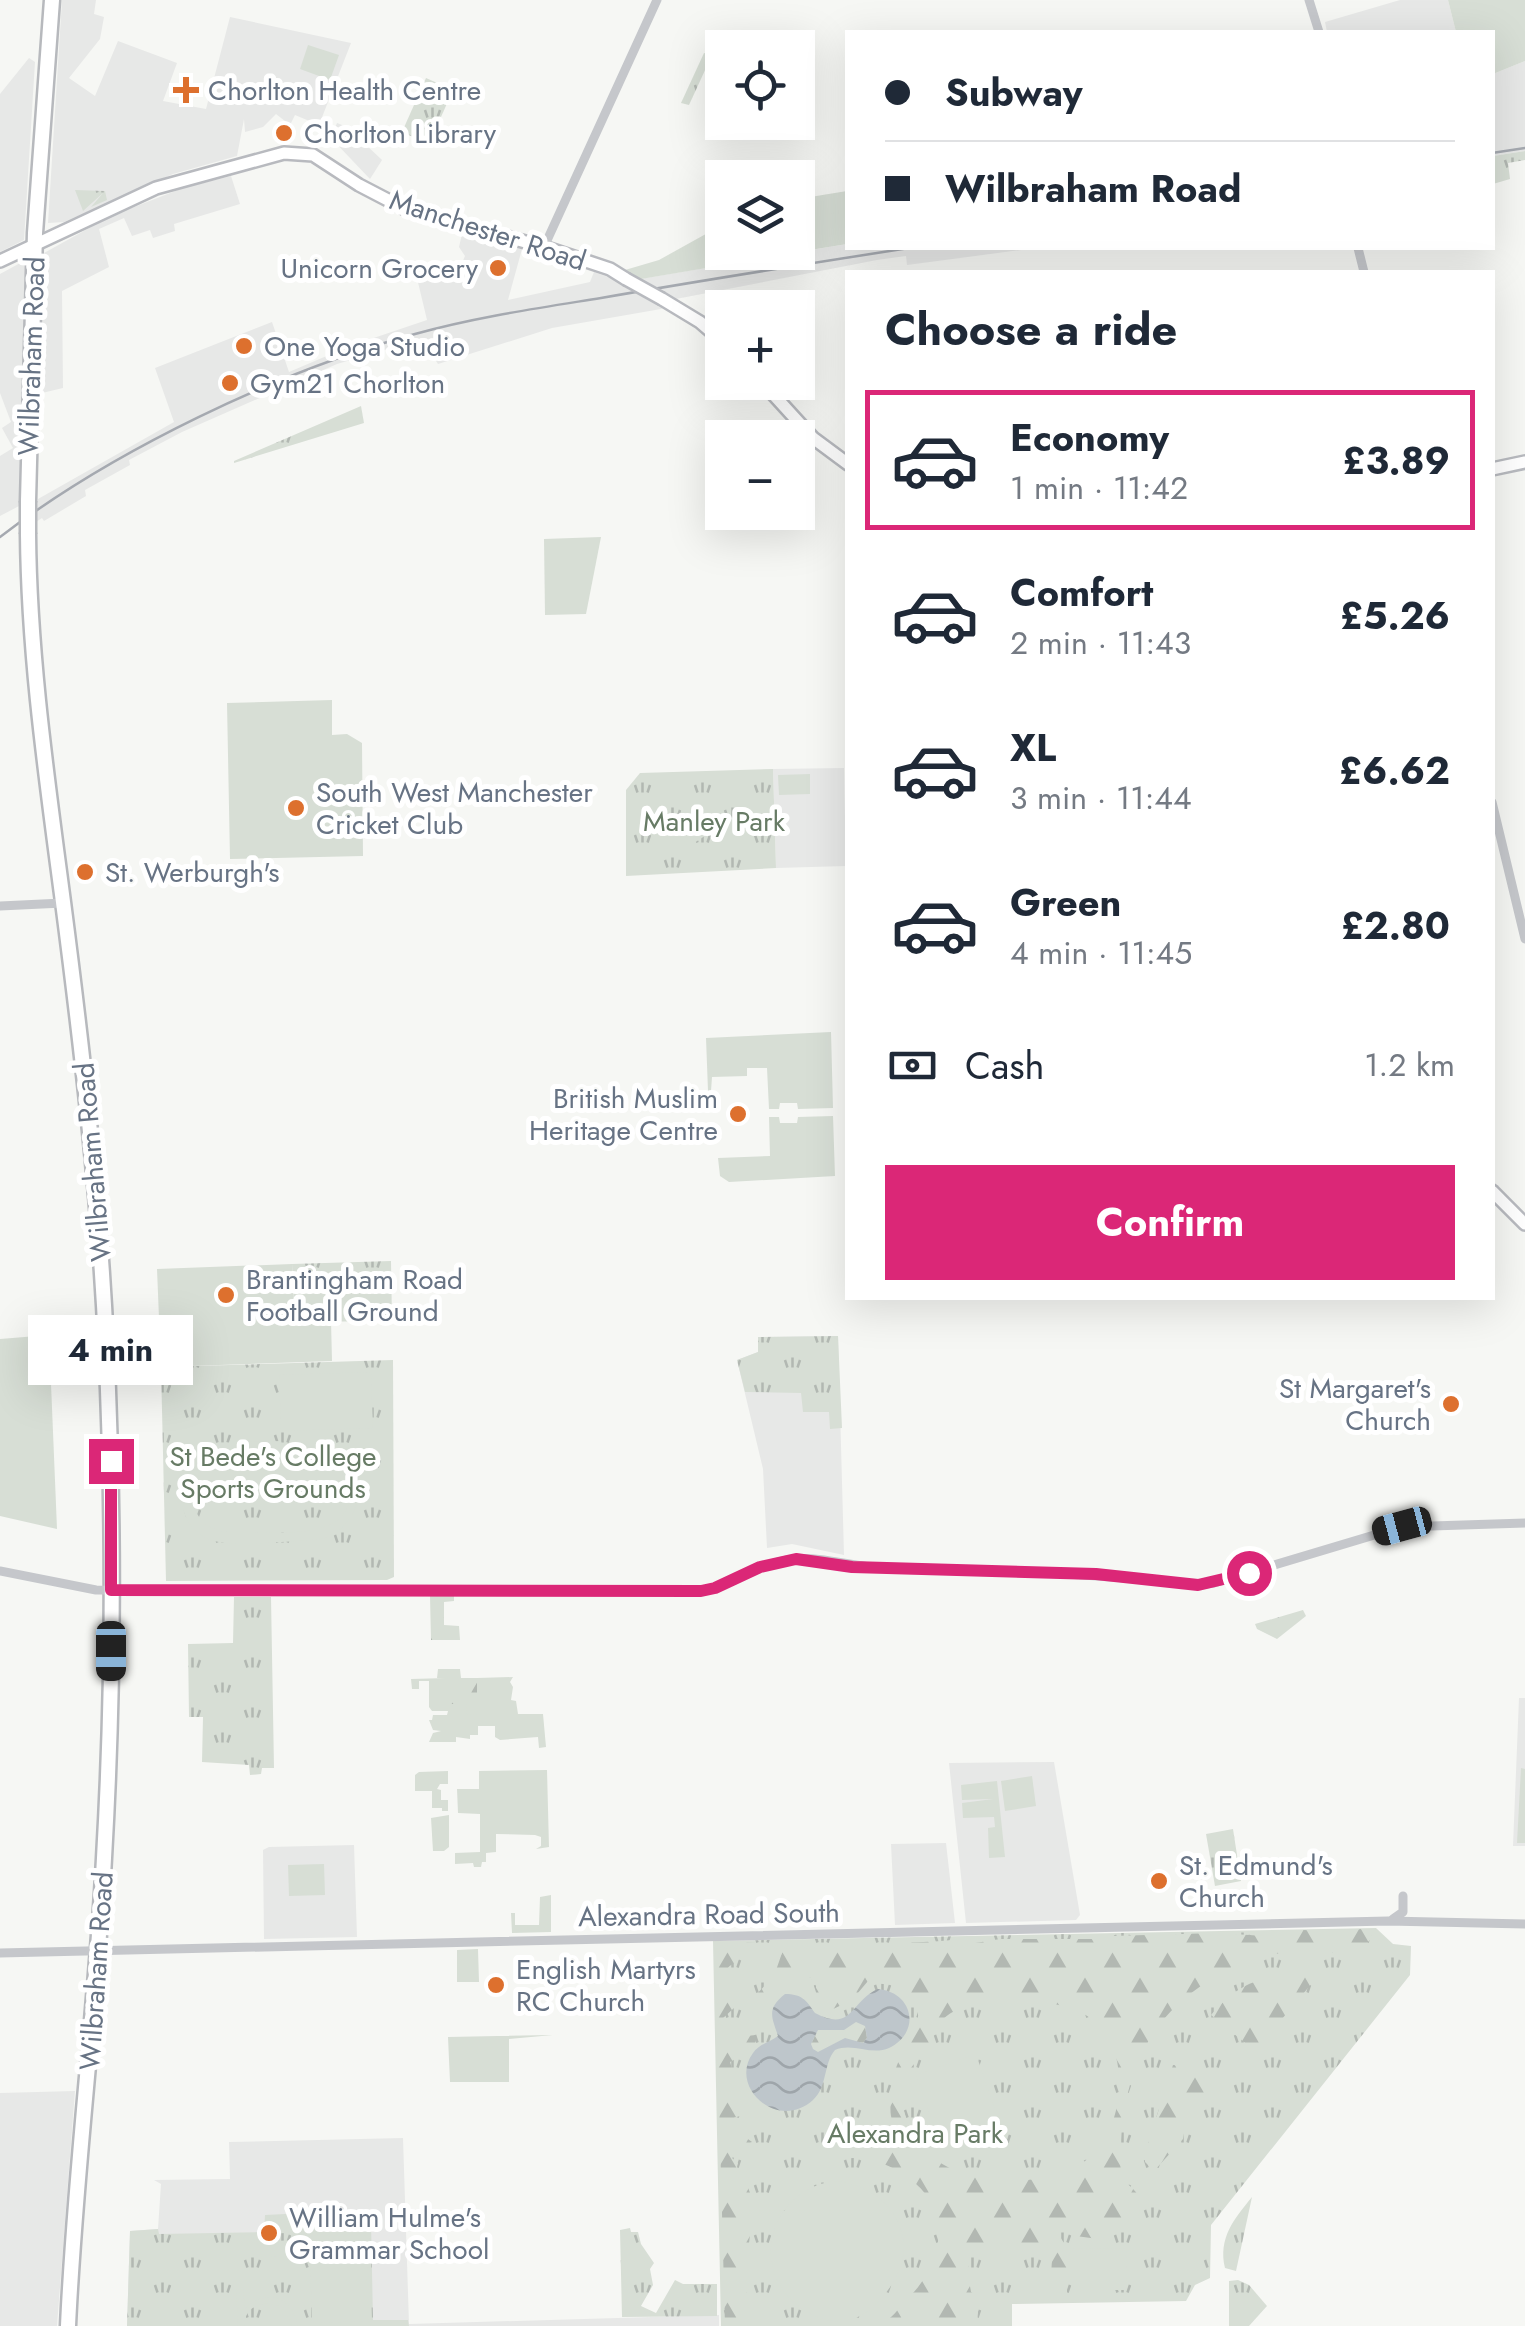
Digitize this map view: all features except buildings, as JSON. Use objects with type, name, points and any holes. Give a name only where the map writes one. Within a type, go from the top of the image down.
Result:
[{"type":"highway","name":"Wilbraham Road","points":[[52,0],[34,244],[28,592],[100,1244],[111,1461],[111,1684],[98,1951],[68,2326]]},
{"type":"main road","name":"Manchester Road","points":[[0,261],[120,203],[187,178],[284,153],[314,154],[406,210],[610,269],[705,326]]},
{"type":"main road","points":[[779,400],[814,438],[845,462]]},
{"type":"main road","points":[[1495,468],[1525,462]]},
{"type":"main road","points":[[1495,1194],[1525,1224]]},
{"type":"street","points":[[544,247],[657,0]]},
{"type":"street","points":[[1309,0],[1317,30]]},
{"type":"street","points":[[1495,814],[1525,938]]},
{"type":"street","points":[[0,906],[63,902]]},
{"type":"street","points":[[0,1571],[92,1590],[701,1591],[760,1567],[796,1559],[852,1567],[1096,1574],[1198,1585],[1402,1526],[1525,1523]]},
{"type":"street","points":[[111,1563],[121,1582],[135,1590]]},
{"type":"street","points":[[1390,1920],[1403,1912],[1403,1896]]},
{"type":"street","name":"Alexandra Road South","points":[[0,1953],[1390,1920],[1525,1924]]},
{"type":"shaded area","points":[[62,0],[96,0],[94,14],[104,17],[100,39],[69,78],[95,96],[118,41],[177,63],[163,101],[206,109],[230,17],[351,43],[319,125],[295,115],[290,125],[276,114],[263,127],[245,132],[244,119],[237,156],[173,174],[64,222],[48,223]]},
{"type":"shaded area","points":[[1400,0],[1448,0],[1456,30],[1327,30],[1325,22]]},
{"type":"shaded area","points":[[29,58],[35,62],[24,240],[0,252],[0,94]]},
{"type":"shaded area","points":[[1525,61],[1525,151],[1495,156],[1495,73]]},
{"type":"shaded area","points":[[337,123],[347,127],[382,160],[370,179],[331,138]]},
{"type":"shaded area","points":[[231,176],[240,204],[174,224],[175,231],[153,238],[150,230],[132,236],[124,218],[99,229],[109,267],[62,291],[63,388],[42,393],[39,385],[44,253],[111,216],[183,188]]},
{"type":"shaded area","points":[[462,234],[522,249],[508,300],[590,282],[594,272],[622,282],[705,268],[815,270],[815,249],[845,244],[845,250],[1021,250],[907,265],[906,256],[705,290],[705,293],[676,299],[661,309],[552,328],[438,364],[422,339],[337,364],[182,432],[129,460],[130,465],[85,490],[86,496],[36,522],[38,499],[174,422],[155,368],[272,322],[289,372],[427,320],[416,274],[462,263],[465,256],[459,247]]},
{"type":"shaded area","points":[[22,262],[26,264],[21,505],[0,516],[0,456],[13,448],[2,428],[11,422],[0,393],[0,274]]},
{"type":"shaded area","points":[[844,768],[845,866],[776,868],[773,769]]},
{"type":"shaded area","points":[[838,1336],[844,1555],[792,1544],[767,1548],[763,1469],[737,1360],[758,1352],[758,1337]]},
{"type":"shaded area","points":[[1519,1698],[1525,1698],[1525,1846],[1513,1846]]},
{"type":"shaded area","points":[[1054,1762],[1080,1915],[1076,1920],[966,1923],[949,1763]]},
{"type":"shaded area","points":[[946,1843],[955,1923],[895,1925],[891,1844]]},
{"type":"shaded area","points":[[354,1845],[357,1937],[264,1939],[263,1850]]},
{"type":"shaded area","points":[[75,2091],[57,2326],[0,2326],[0,2093]]},
{"type":"shaded area","name":"William Hulme's Grammar School","points":[[403,2138],[409,2324],[719,2315],[719,2326],[127,2326],[130,2231],[158,2229],[161,2184],[154,2180],[230,2179],[229,2142]]},
{"type":"green space","points":[[1448,0],[1525,0],[1525,61],[1495,73],[1495,30],[1456,30]]},
{"type":"green space","points":[[308,45],[339,55],[330,80],[300,69]]},
{"type":"green space","points":[[705,53],[705,70],[689,105],[681,103]]},
{"type":"green space","points":[[426,78],[453,90],[429,144],[402,132]]},
{"type":"green space","points":[[1525,151],[1525,160],[1508,163],[1510,179],[1495,183],[1495,156]]},
{"type":"green space","points":[[75,190],[105,191],[107,200],[91,207],[103,193],[83,211]]},
{"type":"green space","points":[[845,191],[845,244],[815,249],[815,196]]},
{"type":"green space","points":[[705,234],[705,268],[641,279],[625,270],[659,260]]},
{"type":"green space","points":[[361,406],[364,423],[234,463],[234,461]]},
{"type":"green space","points":[[601,537],[586,614],[545,615],[544,539]]},
{"type":"green space","name":"South West Manchester Cricket Club","points":[[332,700],[332,735],[347,734],[362,743],[363,856],[230,859],[227,703]]},
{"type":"green space","name":"Manley Park","points":[[773,769],[776,868],[626,876],[626,790],[640,773]]},
{"type":"green space","points":[[810,774],[810,794],[779,795],[778,775]]},
{"type":"green space","points":[[704,815],[714,830],[688,847],[678,832]]},
{"type":"green space","points":[[831,1032],[833,1108],[798,1109],[797,1103],[780,1103],[779,1109],[769,1109],[767,1068],[747,1068],[747,1076],[712,1077],[708,1091],[706,1038]]},
{"type":"green space","points":[[833,1116],[835,1176],[729,1182],[720,1176],[718,1158],[770,1156],[769,1117],[779,1117],[780,1123],[797,1123],[798,1117]]},
{"type":"green space","points":[[391,1261],[392,1321],[295,1322],[292,1264]]},
{"type":"green space","name":"Brantingham Road Football Ground","points":[[292,1264],[295,1321],[331,1321],[332,1361],[161,1367],[157,1269]]},
{"type":"green space","points":[[49,1335],[57,1529],[0,1516],[0,1339]]},
{"type":"green space","points":[[838,1336],[842,1428],[830,1429],[829,1412],[803,1412],[801,1393],[745,1392],[737,1360],[758,1352],[758,1337]]},
{"type":"green space","name":"St Bede's College Sports Grounds","points":[[393,1360],[394,1577],[166,1581],[161,1367]]},
{"type":"green space","points":[[371,1372],[373,1428],[281,1431],[279,1375]]},
{"type":"green space","points":[[281,1441],[282,1447],[330,1450],[345,1458],[354,1470],[358,1497],[354,1510],[347,1523],[321,1539],[241,1544],[203,1536],[184,1514],[185,1484],[204,1458],[221,1449],[180,1450],[180,1444]],"holes":[[[263,1456],[322,1457],[344,1474],[350,1490],[348,1507],[339,1519],[326,1526],[291,1532],[223,1531],[204,1523],[194,1507],[196,1480],[208,1465],[217,1461]]]},
{"type":"green space","points":[[430,1596],[454,1596],[454,1601],[444,1602],[444,1625],[459,1626],[460,1640],[431,1640]]},
{"type":"green space","points":[[234,1597],[271,1597],[274,1768],[262,1768],[261,1774],[250,1775],[249,1765],[202,1762],[203,1717],[189,1717],[188,1644],[233,1643]]},
{"type":"green space","points":[[1303,1610],[1306,1616],[1277,1639],[1257,1629],[1255,1624]]},
{"type":"green space","points":[[438,1669],[460,1669],[461,1678],[477,1678],[477,1715],[466,1715],[447,1704],[447,1679],[437,1678]]},
{"type":"green space","points":[[513,1677],[511,1700],[516,1701],[518,1714],[543,1714],[546,1747],[539,1748],[538,1737],[500,1740],[495,1737],[495,1726],[478,1726],[478,1735],[470,1735],[470,1739],[456,1737],[456,1742],[429,1742],[433,1733],[441,1731],[433,1730],[429,1720],[433,1715],[447,1715],[448,1711],[432,1711],[429,1681],[419,1681],[419,1689],[412,1689],[411,1679],[447,1678],[447,1704],[466,1704],[467,1714],[477,1715],[477,1678]]},
{"type":"green space","points":[[1521,1768],[1525,1769],[1525,1843],[1517,1843]]},
{"type":"green space","points":[[547,1770],[549,1847],[536,1849],[541,1846],[541,1837],[535,1835],[496,1834],[496,1852],[486,1853],[486,1862],[481,1867],[474,1867],[473,1863],[455,1864],[455,1853],[480,1852],[480,1814],[458,1813],[457,1789],[479,1789],[479,1771]]},
{"type":"green space","points":[[448,1771],[448,1784],[440,1784],[437,1789],[441,1790],[441,1800],[448,1800],[448,1811],[442,1811],[432,1808],[432,1791],[415,1791],[415,1775]]},
{"type":"green space","points":[[1032,1776],[1036,1806],[1005,1811],[1001,1781]]},
{"type":"green space","points":[[997,1781],[1005,1857],[989,1858],[988,1828],[995,1827],[994,1817],[963,1818],[962,1803],[993,1799],[962,1800],[961,1785]]},
{"type":"green space","points":[[449,1815],[449,1847],[433,1851],[431,1818]]},
{"type":"green space","points":[[1233,1829],[1241,1881],[1215,1886],[1206,1834]]},
{"type":"green space","points":[[324,1864],[325,1895],[289,1896],[288,1865]]},
{"type":"green space","points":[[551,1895],[551,1932],[512,1933],[511,1913],[515,1913],[515,1925],[539,1925],[540,1897]]},
{"type":"green space","name":"Alexandra Park","points":[[1376,1928],[1393,1944],[1411,1946],[1410,1975],[1211,2225],[1210,2278],[1195,2285],[1186,2301],[1012,2304],[1012,2326],[721,2326],[713,1941]]},
{"type":"green space","points":[[1371,1930],[1372,1938],[1362,1947],[1344,1953],[1309,1949],[1298,1954],[1249,1958],[1209,1981],[1164,2019],[1136,2066],[1123,2120],[1121,2179],[1136,2193],[1141,2213],[1098,2239],[1076,2236],[1065,2225],[1056,2230],[1067,2248],[1067,2296],[1062,2300],[1048,2301],[1045,2286],[1051,2277],[1052,2259],[1046,2248],[995,2246],[970,2251],[971,2292],[979,2298],[977,2326],[876,2326],[894,2314],[927,2274],[939,2236],[936,2212],[918,2185],[904,2175],[873,2161],[843,2159],[829,2137],[844,2135],[850,2143],[864,2142],[892,2150],[898,2147],[891,2102],[897,2065],[918,2020],[911,1998],[898,1987],[868,1981],[852,2000],[829,2011],[816,2003],[816,1986],[811,1978],[798,1976],[792,1986],[766,1997],[753,2023],[745,2022],[748,2003],[774,1976],[782,1953],[763,1957],[746,1954],[723,1971],[722,1983],[738,1994],[734,2008],[722,2019],[726,2043],[737,2045],[746,2036],[756,2035],[756,2041],[748,2052],[730,2062],[744,2108],[740,2116],[720,2122],[723,2131],[741,2134],[752,2142],[736,2150],[732,2158],[738,2163],[736,2171],[743,2175],[754,2203],[744,2283],[750,2308],[763,2326],[725,2326],[715,1951],[736,1943],[802,1946],[952,1940],[963,1945],[1000,1939]],"holes":[[[1005,2001],[1051,2004],[1084,2014],[1106,2034],[1119,2070],[1116,2112],[1098,2148],[1085,2161],[1050,2176],[995,2181],[962,2173],[931,2157],[919,2145],[905,2115],[903,2083],[930,2046],[943,2019],[958,2009]]]},
{"type":"green space","points":[[478,1949],[479,1982],[457,1982],[457,1950]]},
{"type":"green space","points":[[1297,1975],[1318,1976],[1255,2051],[1211,2015],[1249,1984]]},
{"type":"green space","points":[[856,2022],[865,2026],[867,2038],[863,2043],[839,2041],[818,2052],[813,2049],[811,2044],[818,2030],[844,2030]]},
{"type":"green space","points":[[553,2035],[509,2039],[509,2082],[450,2082],[448,2037]]},
{"type":"green space","points":[[976,2054],[1007,2145],[947,2165],[916,2075]]},
{"type":"green space","points":[[1173,2065],[1193,2072],[1208,2089],[1187,2116],[1183,2139],[1154,2171],[1145,2162],[1145,2153]]},
{"type":"green space","points":[[834,2181],[874,2194],[898,2222],[903,2239],[897,2276],[884,2295],[864,2314],[838,2321],[811,2314],[790,2299],[777,2280],[771,2259],[772,2238],[779,2218],[792,2201],[811,2188]]},
{"type":"green space","points":[[1252,2197],[1236,2271],[1225,2268],[1226,2238]]},
{"type":"green space","points":[[306,2213],[307,2224],[371,2222],[373,2320],[408,2320],[409,2326],[127,2326],[130,2231],[264,2232],[265,2215]]},
{"type":"green space","points":[[300,2216],[301,2232],[270,2234],[269,2217]]},
{"type":"green space","points":[[369,2224],[372,2321],[312,2323],[309,2226]]},
{"type":"green space","points":[[630,2228],[631,2232],[638,2232],[654,2263],[650,2269],[653,2285],[641,2306],[656,2313],[675,2280],[683,2284],[717,2284],[717,2316],[622,2317],[620,2230]]},
{"type":"green space","points":[[233,2235],[263,2235],[263,2250],[233,2250]]},
{"type":"green space","points":[[301,2240],[301,2256],[270,2257],[270,2241]]},
{"type":"green space","points":[[1126,2248],[1127,2290],[1072,2290],[1072,2249]]},
{"type":"green space","points":[[1229,2281],[1249,2285],[1267,2306],[1249,2326],[1229,2326]]},
{"type":"green space","points":[[236,2289],[243,2289],[245,2309],[261,2298],[285,2302],[298,2326],[292,2326],[284,2308],[270,2304],[252,2308],[244,2326],[238,2326]]},
{"type":"water","points":[[878,1989],[890,1992],[906,2005],[909,2023],[899,2041],[882,2050],[835,2050],[818,2094],[799,2109],[785,2111],[760,2101],[747,2079],[747,2066],[755,2050],[778,2036],[772,2014],[779,1999],[785,1994],[796,1995],[815,2013],[837,2019],[850,2013]],"holes":[[[856,2022],[865,2026],[867,2038],[863,2043],[845,2038],[818,2052],[811,2044],[818,2030],[844,2030]]]},
{"type":"tram line","points":[[1495,153],[1525,148]]},
{"type":"tram line","points":[[0,537],[93,474],[198,417],[363,350],[508,313],[896,250]]},
{"type":"place","name":"Chorlton Health Centre","points":[[186,90]]},
{"type":"place","name":"Chorlton Library","points":[[284,133]]},
{"type":"place","name":"Unicorn Grocery","points":[[498,268]]},
{"type":"place","name":"One Yoga Studio","points":[[244,346]]},
{"type":"place","name":"Gym21 Chorlton","points":[[230,383]]},
{"type":"place","name":"South West Manchester Cricket Club","points":[[296,808]]},
{"type":"place","name":"St. Werburgh's","points":[[85,872]]},
{"type":"place","name":"British Muslim Heritage Centre","points":[[738,1114]]},
{"type":"place","name":"Brantingham Road Football Ground","points":[[226,1295]]},
{"type":"place","name":"St Margaret's Church","points":[[1451,1404]]},
{"type":"place","name":"St. Edmund's Church","points":[[1159,1881]]},
{"type":"place","name":"English Martyrs RC Church","points":[[496,1985]]},
{"type":"place","name":"William Hulme's Grammar School","points":[[269,2233]]},
{"type":"route","points":[[111,1461],[111,1590],[701,1591],[760,1567],[796,1559],[852,1567],[1096,1574],[1198,1585],[1249,1573]]}]
